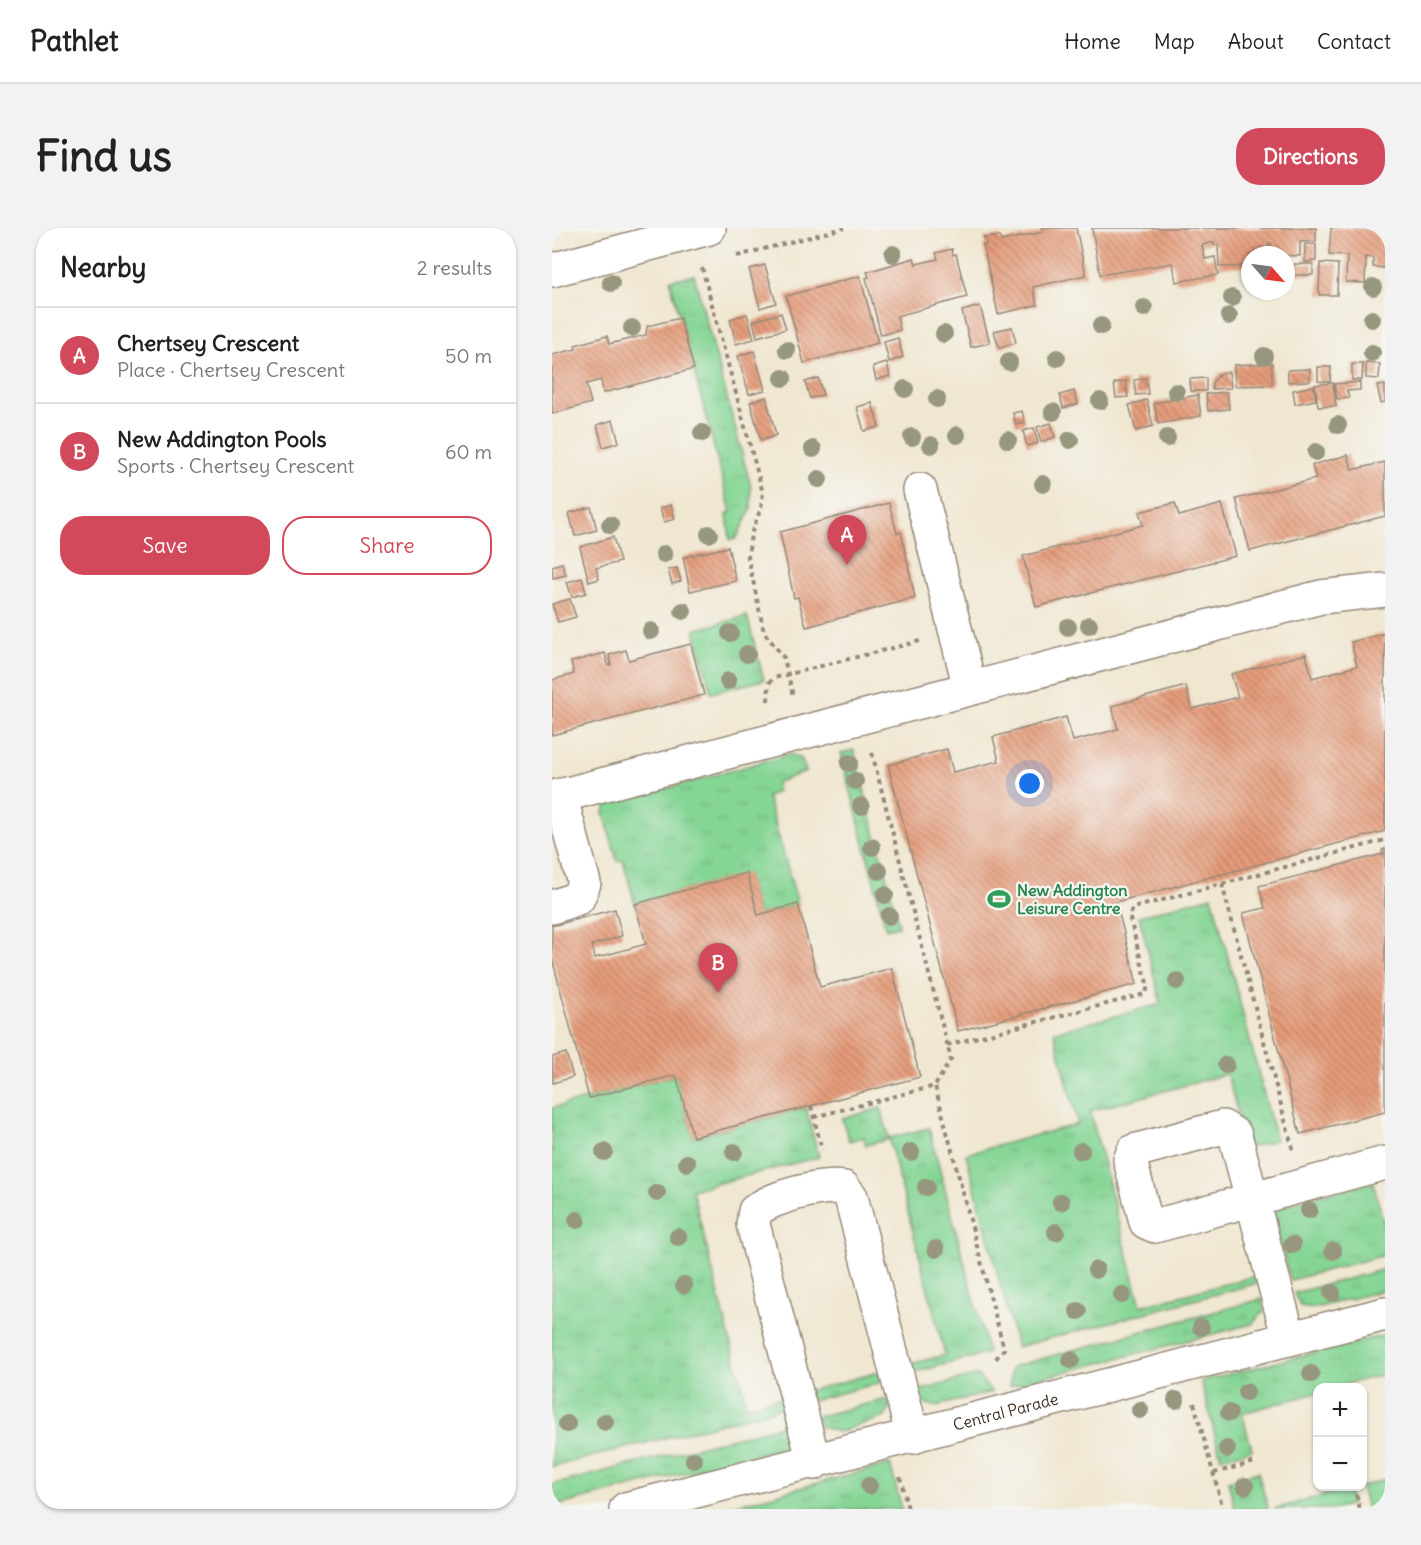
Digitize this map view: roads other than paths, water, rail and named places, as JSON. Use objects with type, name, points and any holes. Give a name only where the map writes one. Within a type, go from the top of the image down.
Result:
[{"type":"street","points":[[552,270],[700,230]]},
{"type":"street","points":[[920,490],[970,688]]},
{"type":"street","points":[[552,907],[578,898],[584,883],[556,796],[1321,597],[1385,590]]},
{"type":"street","points":[[1289,1339],[1252,1200],[1385,1163]]},
{"type":"street","points":[[814,1463],[753,1224],[755,1211],[766,1202],[832,1185],[844,1188],[851,1197],[913,1437]]},
{"type":"street","name":"Central Parade","points":[[626,1509],[814,1463],[1385,1314]]},
{"type":"place","name":"Chertsey Crescent","points":[[847,565]]},
{"type":"place","name":"New Addington Leisure Centre","points":[[999,899]]},
{"type":"place","name":"New Addington Pools","points":[[718,993]]}]
